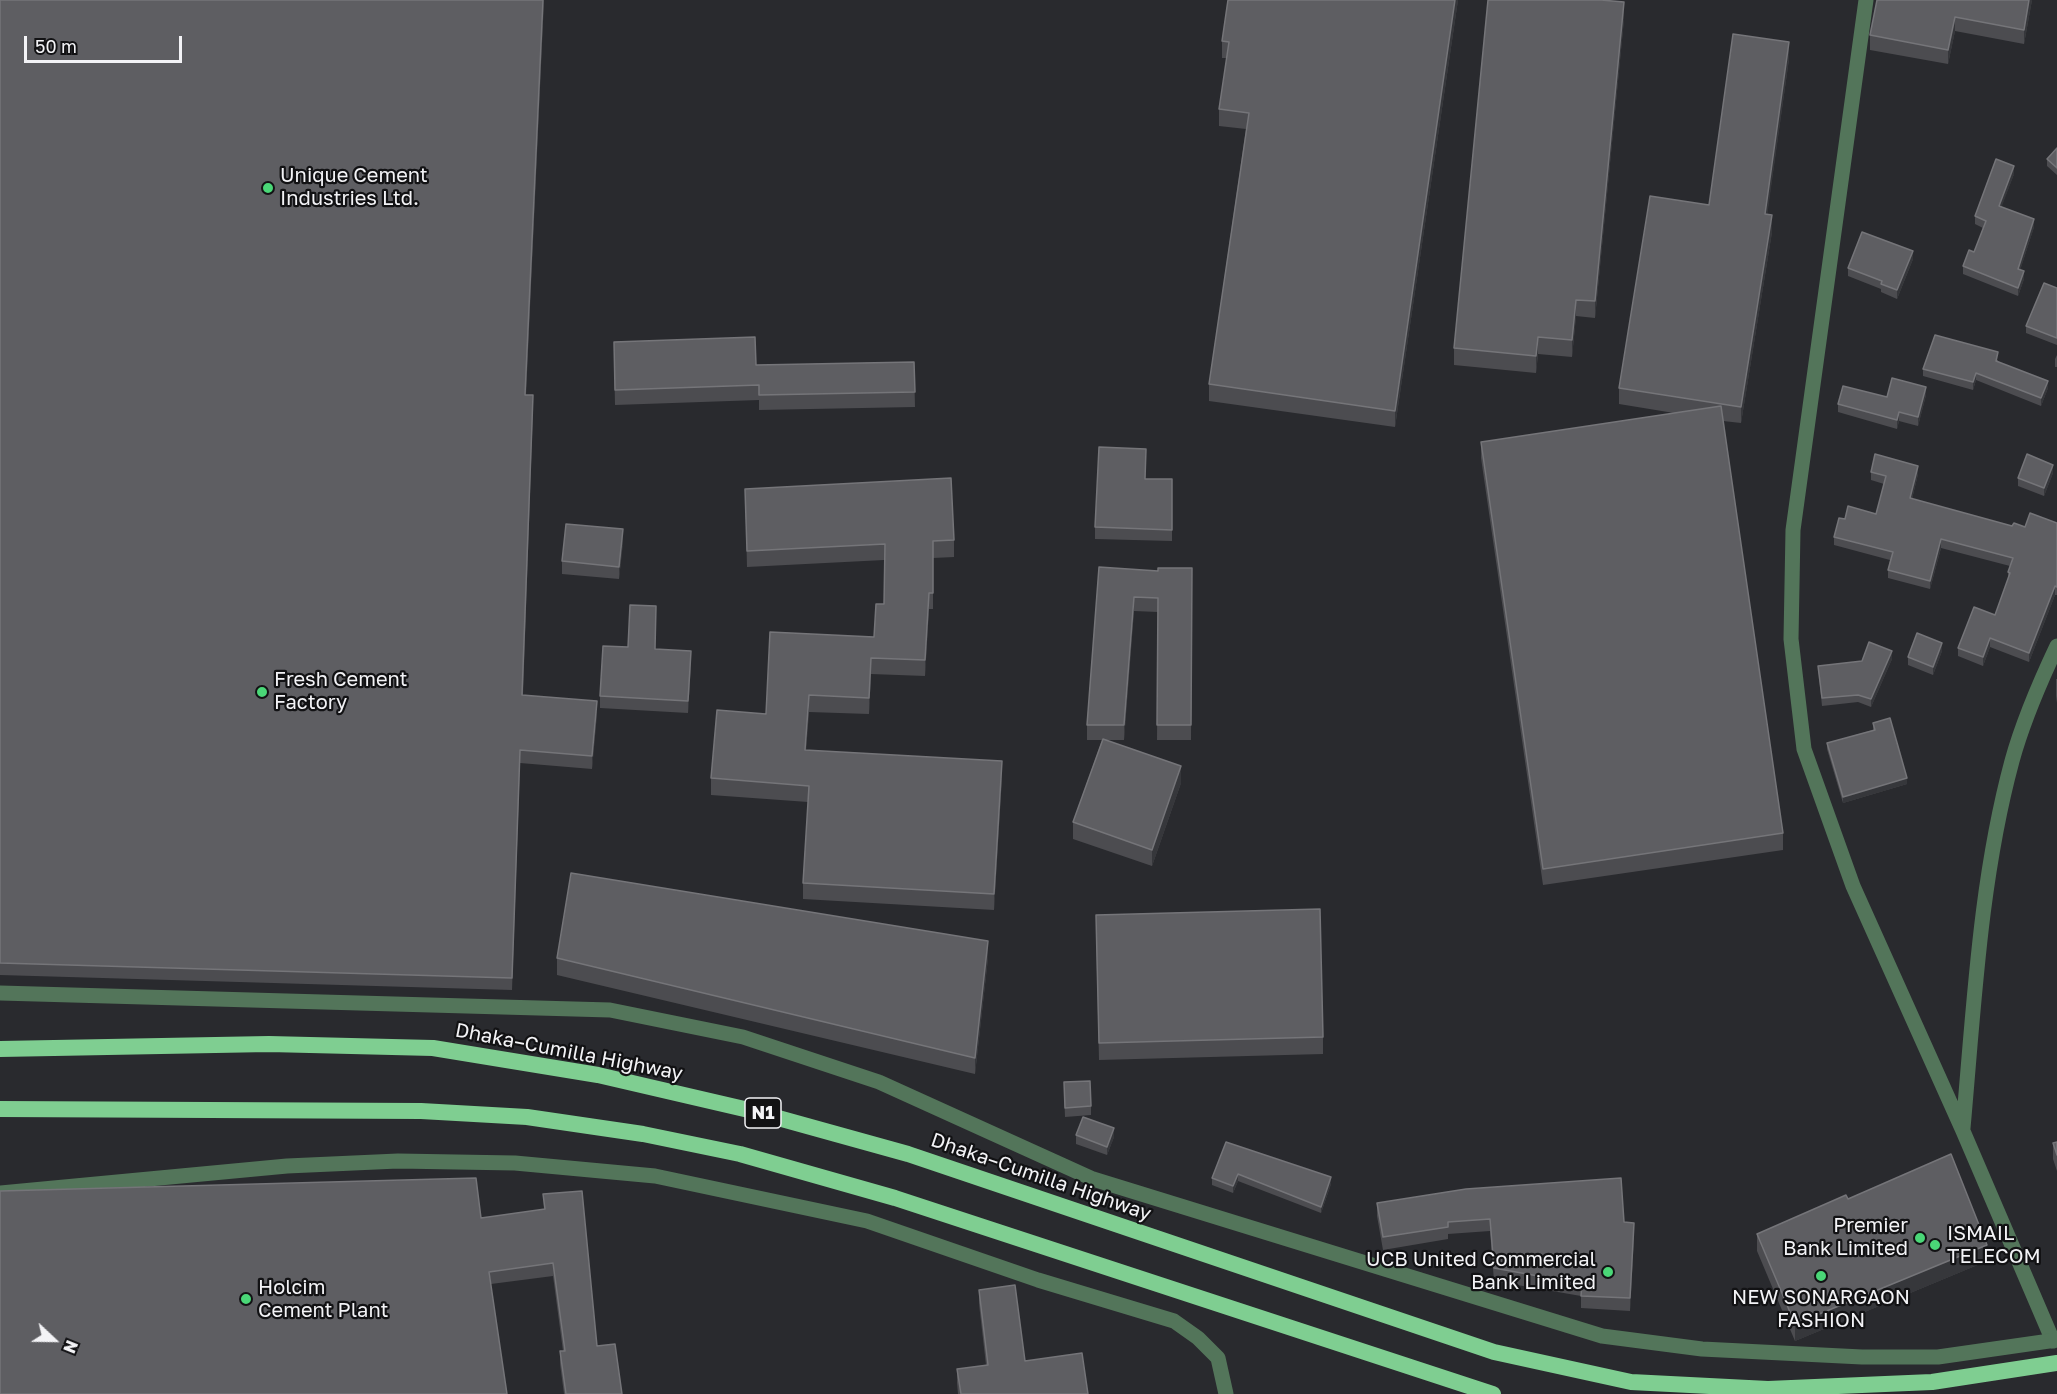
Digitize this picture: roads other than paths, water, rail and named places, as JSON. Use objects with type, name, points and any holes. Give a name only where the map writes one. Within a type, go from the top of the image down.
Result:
[{"type":"highway","name":"Dhaka–Cumilla Highway","points":[[0,1049],[269,1044],[433,1048],[598,1075],[753,1111],[908,1154],[1494,1352],[1631,1382],[1768,1389],[1932,1382],[2057,1363]]},
{"type":"highway","name":"N1","points":[[0,1109],[421,1111],[527,1117],[643,1134],[740,1154],[895,1198],[1493,1394]]},
{"type":"street","points":[[0,993],[610,1010],[743,1037],[879,1082],[1093,1179],[1602,1336],[1702,1349],[1873,1357],[1938,1357],[2055,1341],[1853,886],[1804,749],[1791,639],[1793,530],[1866,0]]},
{"type":"street","points":[[1963,1131],[1989,869],[2012,760],[2039,684],[2057,645]]},
{"type":"street","points":[[0,1192],[287,1166],[398,1161],[514,1163],[655,1176],[867,1221],[1038,1280],[1174,1321],[1198,1338],[1218,1358],[1226,1394]]},
{"type":"place","name":"Unique Cement Industries Ltd.","points":[[268,188]]},
{"type":"place","name":"Fresh Cement Factory","points":[[262,692]]},
{"type":"place","name":"Premier Bank Limited","points":[[1920,1238]]},
{"type":"place","name":"ISMAIL TELECOM","points":[[1935,1245]]},
{"type":"place","name":"UCB United Commercial Bank Limited","points":[[1608,1272]]},
{"type":"place","name":"NEW SONARGAON FASHION","points":[[1821,1276]]},
{"type":"place","name":"Holcim Cement Plant","points":[[246,1299]]}]
